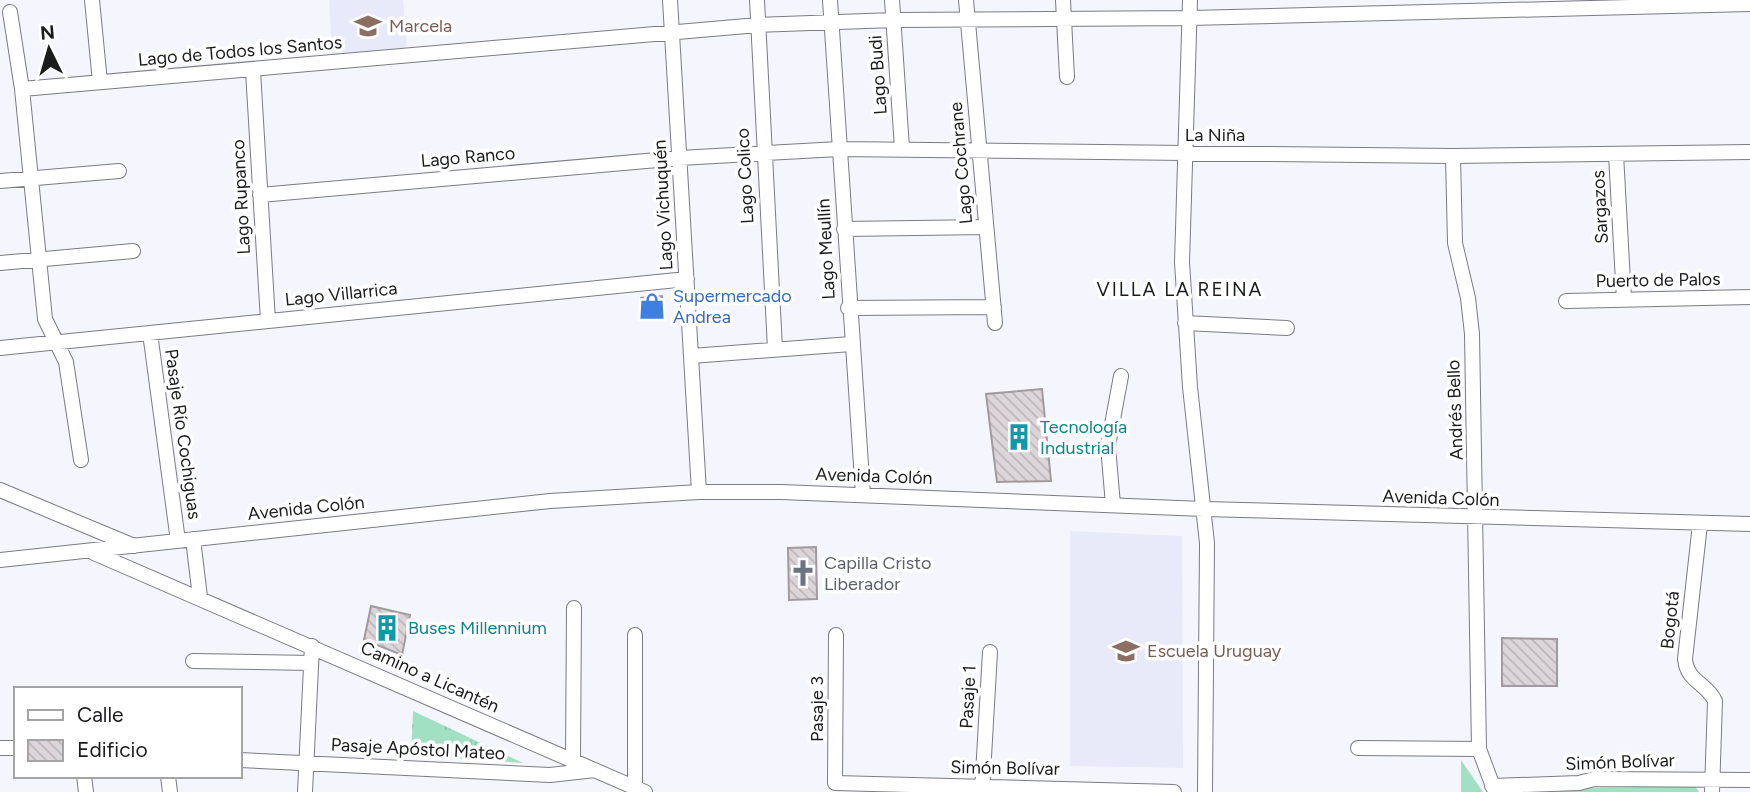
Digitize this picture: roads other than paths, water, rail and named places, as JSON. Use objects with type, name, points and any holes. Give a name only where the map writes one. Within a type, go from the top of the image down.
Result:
[{"type":"street","points":[[92,0],[100,82]]},
{"type":"street","name":"Lago Vichuquén","points":[[670,0],[699,492]]},
{"type":"street","name":"Lago Colico","points":[[757,0],[775,349]]},
{"type":"street","name":"Lago Meullín","points":[[830,0],[850,344],[863,495]]},
{"type":"street","name":"Lago Budi","points":[[892,0],[902,148]]},
{"type":"street","name":"Lago Cochrane","points":[[966,0],[995,323]]},
{"type":"street","points":[[1063,0],[1067,77]]},
{"type":"street","points":[[1190,0],[1182,262],[1185,323],[1207,543],[1205,792]]},
{"type":"street","name":"Lago de Todos los Santos","points":[[22,89],[253,71],[671,31],[758,26],[894,20],[1190,18],[1750,4]]},
{"type":"street","points":[[10,12],[22,89],[45,319],[66,362],[81,460]]},
{"type":"street","name":"Lago Rupanco","points":[[253,71],[268,321]]},
{"type":"street","name":"La Niña","points":[[680,158],[902,148],[979,153],[1453,156],[1750,152]]},
{"type":"street","name":"Sargazos","points":[[1616,154],[1624,300]]},
{"type":"street","name":"Andrés Bello","points":[[1453,156],[1455,243],[1468,298],[1472,334],[1479,749],[1494,789]]},
{"type":"street","name":"Lago Ranco","points":[[260,195],[680,158]]},
{"type":"street","points":[[0,181],[119,171]]},
{"type":"street","points":[[844,229],[986,228]]},
{"type":"street","points":[[0,263],[133,251]]},
{"type":"street","name":"Lago Villarrica","points":[[0,348],[687,279]]},
{"type":"street","name":"Puerto de Palos","points":[[1566,301],[1750,297]]},
{"type":"street","points":[[848,307],[993,307]]},
{"type":"street","points":[[1185,323],[1287,328]]},
{"type":"street","name":"Pasaje Río Cochiguas","points":[[150,333],[185,540]]},
{"type":"street","points":[[691,356],[850,344]]},
{"type":"street","points":[[1112,505],[1108,446],[1121,376]]},
{"type":"street","points":[[0,490],[135,546]]},
{"type":"street","name":"Avenida Colón","points":[[0,560],[550,501],[699,492],[863,495],[1477,518],[1750,524]]},
{"type":"street","name":"Bogotá","points":[[1700,524],[1685,659],[1691,678],[1709,691],[1715,701],[1713,786]]},
{"type":"street","points":[[185,540],[200,597]]},
{"type":"street","name":"Camino a Licantén","points":[[92,552],[640,790]]},
{"type":"street","points":[[573,760],[574,608]]},
{"type":"street","points":[[635,635],[640,790]]},
{"type":"street","name":"Pasaje 3","points":[[835,783],[836,635]]},
{"type":"street","points":[[305,792],[312,646]]},
{"type":"street","name":"Pasaje 1","points":[[982,790],[990,652]]},
{"type":"street","points":[[193,661],[311,663]]},
{"type":"street","points":[[1358,748],[1479,749]]},
{"type":"street","name":"Pasaje Apóstol Mateo","points":[[242,760],[550,775],[595,771]]},
{"type":"street","name":"Simón Bolívar","points":[[1494,789],[1579,783],[1594,779],[1713,786],[1750,780]]},
{"type":"street","name":"Simón Bolívar","points":[[835,783],[982,790],[1174,792]]},
{"type":"place","name":"Marcela","points":[[368,26]]},
{"type":"place","name":"Supermercado Andrea","points":[[652,306]]},
{"type":"place","name":"Tecnología Industrial","points":[[1019,437]]},
{"type":"place","name":"Capilla Cristo Liberador","points":[[803,573]]},
{"type":"place","name":"Buses Millennium","points":[[387,628]]},
{"type":"place","name":"Escuela Uruguay","points":[[1126,651]]},
{"type":"district","name":"VILLA LA REINA","points":[[1180,289]]}]
